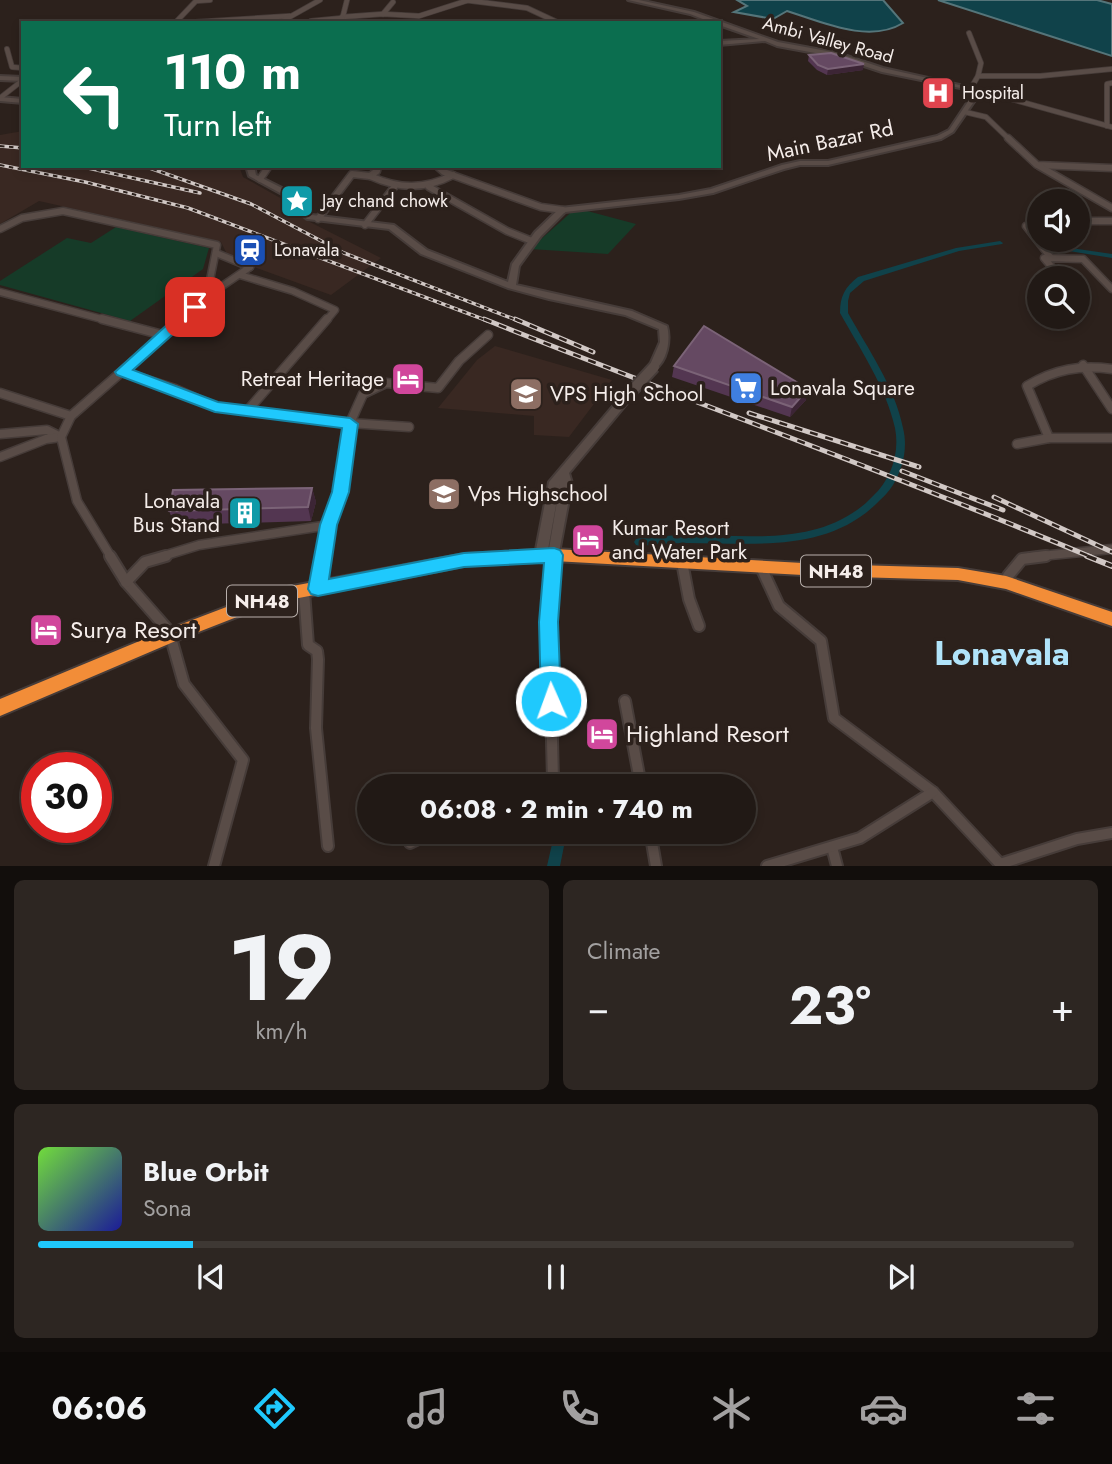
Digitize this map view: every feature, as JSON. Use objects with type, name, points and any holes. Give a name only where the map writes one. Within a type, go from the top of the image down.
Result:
[{"type":"highway","name":"NH48","points":[[548,554],[761,567],[958,574],[1006,583],[1112,619]]},
{"type":"highway","name":"NH48","points":[[0,701],[170,633],[271,597],[464,560],[548,554],[957,569],[1008,576],[1112,610]]},
{"type":"highway","name":"NH48","points":[[0,708],[170,633]]},
{"type":"main road","name":"Ambi Valley Road","points":[[631,0],[692,13],[713,21]]},
{"type":"main road","name":"Ambi Valley Road","points":[[721,24],[765,41],[838,55],[868,67],[975,89]]},
{"type":"main road","points":[[721,43],[765,41]]},
{"type":"main road","points":[[0,78],[21,79]]},
{"type":"main road","name":"Main Bazar Rd","points":[[563,210],[713,191],[782,167],[800,163],[828,163],[939,138],[951,131],[965,112],[975,89]]},
{"type":"main road","points":[[0,99],[21,101]]},
{"type":"main road","points":[[251,168],[253,176],[297,199],[300,209],[310,217],[391,227],[424,252],[511,286],[539,296],[648,319],[664,328],[664,342],[654,367],[608,415],[564,474],[566,483],[548,554]]},
{"type":"main road","points":[[511,286],[515,266],[532,241],[563,210]]},
{"type":"street","points":[[179,21],[197,1],[210,0]]},
{"type":"street","points":[[282,21],[320,0]]},
{"type":"street","points":[[342,19],[348,0]]},
{"type":"street","points":[[464,0],[516,6],[554,21]]},
{"type":"street","points":[[516,6],[528,0]]},
{"type":"street","points":[[311,21],[383,14],[390,17],[419,16],[469,1]]},
{"type":"street","points":[[383,14],[393,2]]},
{"type":"street","points":[[209,21],[290,16]]},
{"type":"street","points":[[969,33],[981,62],[975,89],[1110,126],[1107,85],[1112,83]]},
{"type":"street","points":[[7,48],[12,67],[21,68]]},
{"type":"street","points":[[978,76],[1040,76],[1112,69]]},
{"type":"street","points":[[0,99],[21,81]]},
{"type":"street","points":[[965,112],[986,117],[1037,164],[1112,208]]},
{"type":"street","points":[[1037,164],[1112,168]]},
{"type":"street","points":[[261,179],[269,168]]},
{"type":"street","points":[[370,176],[378,168]]},
{"type":"street","points":[[441,168],[541,207],[563,210]]},
{"type":"street","points":[[318,219],[352,174],[370,176],[395,186],[429,187],[532,241]]},
{"type":"street","points":[[429,187],[453,175]]},
{"type":"street","points":[[365,225],[395,186]]},
{"type":"street","points":[[0,229],[8,223],[41,213],[64,211],[217,245],[209,285],[212,293]]},
{"type":"street","points":[[1090,221],[1112,220]]},
{"type":"street","points":[[1046,252],[1051,258]]},
{"type":"street","points":[[214,866],[243,760],[184,684],[170,633],[126,582],[78,501],[61,437],[71,416],[212,293],[250,268],[216,253]]},
{"type":"street","points":[[1051,266],[1044,258],[1083,259],[1112,289]]},
{"type":"street","points":[[240,275],[293,291],[335,310],[247,410]]},
{"type":"street","points":[[0,292],[163,335]]},
{"type":"street","points":[[328,846],[316,728],[318,659],[317,651],[308,645],[313,588],[328,525],[340,492],[350,424],[363,394],[386,383],[438,388],[459,361],[488,335]]},
{"type":"street","points":[[1049,438],[1027,386],[1048,372],[1083,365],[1112,369]]},
{"type":"street","points":[[1083,365],[1112,409]]},
{"type":"street","points":[[122,372],[175,389],[215,407],[350,424],[409,427]]},
{"type":"street","points":[[0,393],[71,416]]},
{"type":"street","points":[[0,434],[47,430],[61,437]]},
{"type":"street","points":[[0,457],[46,439],[61,437]]},
{"type":"street","points":[[1017,444],[1049,438],[1112,438]]},
{"type":"street","points":[[126,582],[145,562],[199,545],[328,525]]},
{"type":"street","points":[[1008,576],[1022,559],[1112,550]]},
{"type":"street","points":[[548,554],[553,774]]},
{"type":"street","points":[[682,562],[689,599],[699,626]]},
{"type":"street","points":[[761,567],[779,607],[821,641],[834,718],[933,792],[1001,865],[1077,838],[1112,833]]},
{"type":"street","points":[[625,701],[639,774]]},
{"type":"street","points":[[768,866],[860,838],[933,792]]},
{"type":"street","points":[[652,844],[656,866]]},
{"type":"street","points":[[832,848],[837,866]]},
{"type":"shaded area","points":[[21,131],[21,168],[240,168],[243,177],[293,205],[304,219],[381,258],[331,295],[229,258],[221,242],[39,201],[0,224],[0,135]]},
{"type":"shaded area","name":"VPS High School","points":[[495,346],[612,380],[569,437],[534,435],[534,416],[438,408],[477,360]]},
{"type":"green space","points":[[576,208],[636,224],[608,254],[530,249]]},
{"type":"green space","points":[[116,227],[209,248],[203,269],[130,321],[0,285],[0,281],[67,238],[91,243]]},
{"type":"water","points":[[737,0],[883,0],[903,23],[875,32],[845,29],[787,11],[773,19],[734,12],[747,6]]},
{"type":"water","points":[[938,0],[1097,0],[1112,4],[1112,56]]},
{"type":"building","points":[[831,53],[864,64],[828,69],[818,65],[809,55]]},
{"type":"building","name":"Lonavala Square","points":[[704,326],[808,389],[792,407],[674,366]]},
{"type":"building","points":[[312,488],[308,507],[169,511],[173,490]]},
{"type":"waterway","points":[[639,542],[791,538],[840,525],[862,512],[882,493],[892,478],[900,454],[900,437],[883,385],[844,313],[846,293],[861,279],[958,249],[1000,243]]},
{"type":"waterway","points":[[1085,252],[1112,256]]},
{"type":"waterway","points":[[553,866],[558,844]]},
{"type":"railway","points":[[0,146],[21,148]]},
{"type":"railway","points":[[0,165],[85,182],[188,208],[488,321]]},
{"type":"railway","points":[[88,168],[200,193]]},
{"type":"railway","points":[[150,168],[251,204],[344,253],[519,321]]},
{"type":"railway","points":[[484,319],[1091,557]]},
{"type":"railway","points":[[515,319],[593,352]]},
{"type":"railway","points":[[749,413],[919,467]]},
{"type":"railway","points":[[902,471],[1003,510]]},
{"type":"railway","points":[[994,497],[1112,552]]},
{"type":"railway","points":[[1087,556],[1112,566]]},
{"type":"place","name":"Hospital","points":[[938,93]]},
{"type":"place","name":"Jay chand chowk","points":[[297,201]]},
{"type":"place","name":"Lonavala","points":[[250,250]]},
{"type":"place","name":"Retreat Heritage","points":[[408,379]]},
{"type":"place","name":"Lonavala Square","points":[[746,388]]},
{"type":"place","name":"VPS High School","points":[[526,394]]},
{"type":"place","name":"Vps Highschool","points":[[444,494]]},
{"type":"place","name":"Lonavala Bus Stand","points":[[245,513]]},
{"type":"place","name":"Kumar Resort and Water Park","points":[[588,540]]},
{"type":"place","name":"Surya Resort","points":[[46,630]]},
{"type":"place","name":"Highland Resort","points":[[602,734]]},
{"type":"district","name":"Lonavala","points":[[1002,653]]},
{"type":"route","points":[[195,307],[122,372],[175,389],[215,407],[350,424],[340,492],[328,525],[318,589],[464,560],[554,555],[549,622],[551,701]]}]
